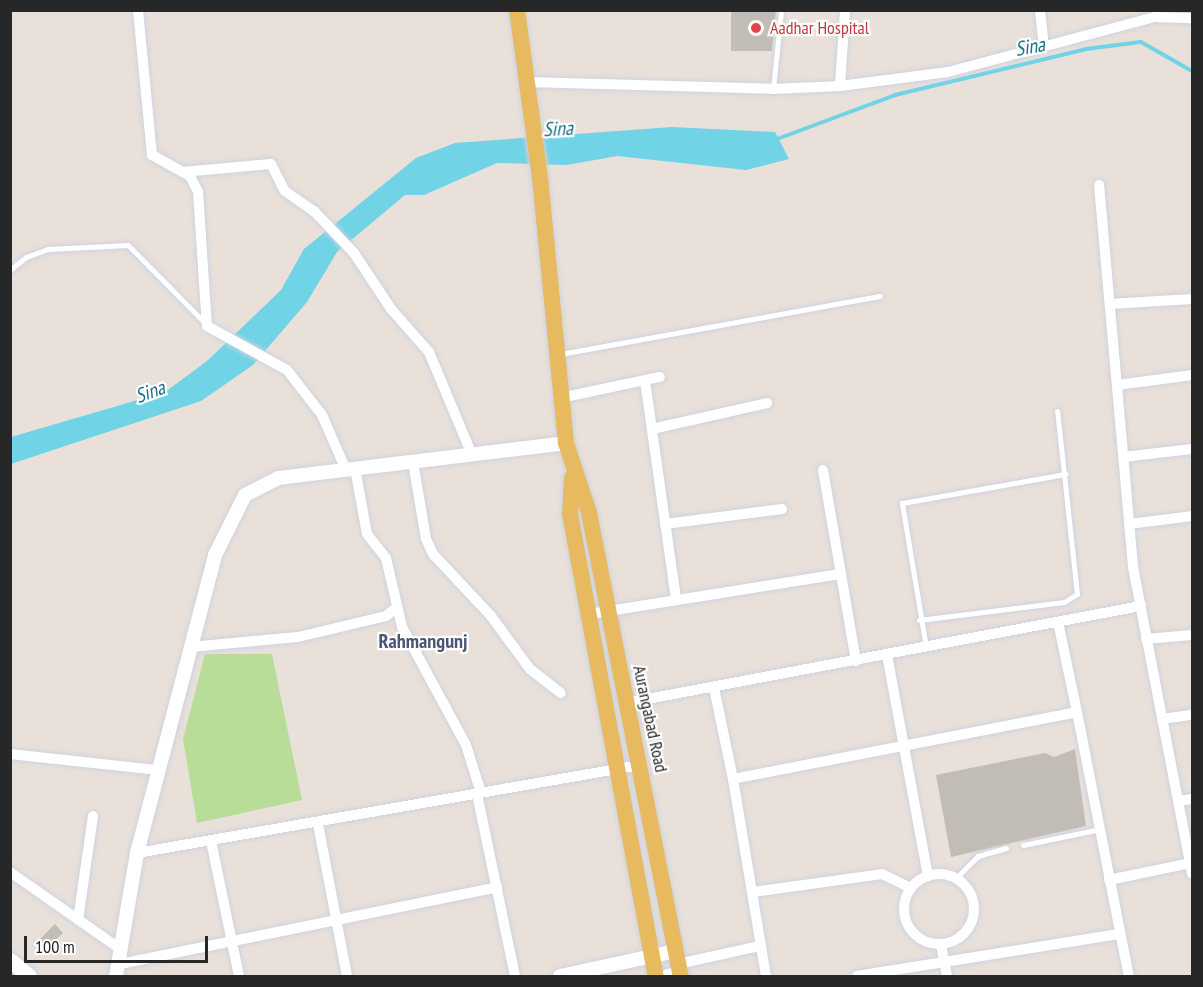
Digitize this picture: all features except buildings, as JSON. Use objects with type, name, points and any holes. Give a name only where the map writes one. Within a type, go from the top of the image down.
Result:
[{"type":"main road","points":[[517,10],[528,90]]},
{"type":"main road","name":"Aurangabad Road","points":[[528,90],[540,178],[555,355],[566,443],[572,472],[589,513],[640,765],[677,968]]},
{"type":"main road","name":"Aurangabad Road","points":[[572,472],[570,514],[656,976]]},
{"type":"main road","points":[[10,960],[29,976]]},
{"type":"street","points":[[138,10],[148,140],[158,162],[190,176],[198,192],[211,328],[287,370],[322,415],[351,469],[367,534],[386,558],[402,627],[466,746],[479,794],[515,976]]},
{"type":"street","points":[[840,86],[845,10]]},
{"type":"street","points":[[1040,10],[1044,46]]},
{"type":"street","points":[[528,90],[773,90],[840,86],[935,75],[1155,17],[1192,18]]},
{"type":"street","points":[[181,172],[271,164],[285,191],[314,211],[354,253],[438,368],[472,454]]},
{"type":"street","points":[[1100,185],[1129,524],[1146,639],[1192,868],[1109,880]]},
{"type":"street","points":[[1110,304],[1192,299]]},
{"type":"street","points":[[1117,385],[1192,375]]},
{"type":"street","points":[[560,398],[660,377]]},
{"type":"street","points":[[645,381],[676,600]]},
{"type":"street","points":[[652,429],[767,403]]},
{"type":"street","points":[[119,964],[137,853],[215,555],[246,495],[278,478],[566,443]]},
{"type":"street","points":[[1123,457],[1192,449]]},
{"type":"street","points":[[413,462],[426,539],[433,554],[491,616],[530,669],[561,693]]},
{"type":"street","points":[[823,470],[856,661]]},
{"type":"street","points":[[665,524],[782,509]]},
{"type":"street","points":[[1129,524],[1192,516]]},
{"type":"street","points":[[590,614],[840,574]]},
{"type":"street","points":[[626,703],[1141,606]]},
{"type":"street","points":[[190,648],[264,643],[386,616],[398,607]]},
{"type":"street","points":[[1058,622],[1129,976]]},
{"type":"street","points":[[1146,639],[1192,635]]},
{"type":"street","points":[[887,655],[906,746],[928,876]]},
{"type":"street","points":[[714,688],[733,779],[766,976]]},
{"type":"street","points":[[733,779],[1077,712]]},
{"type":"street","points":[[1162,719],[1192,715]]},
{"type":"street","points":[[10,754],[158,770]]},
{"type":"street","points":[[137,853],[318,824],[640,765]]},
{"type":"street","points":[[1178,801],[1192,799]]},
{"type":"street","points":[[78,920],[93,816]]},
{"type":"street","points":[[318,824],[346,976]]},
{"type":"street","points":[[211,841],[233,939],[238,976]]},
{"type":"street","points":[[10,872],[78,920],[119,964]]},
{"type":"street","points":[[753,892],[882,874],[911,888]]},
{"type":"street","points":[[928,876],[956,878],[972,895],[973,919],[960,938],[941,945],[926,942],[908,927],[903,905],[911,888],[928,876]]},
{"type":"street","points":[[119,964],[497,887]]},
{"type":"street","points":[[856,976],[1119,934]]},
{"type":"street","points":[[941,945],[947,976]]},
{"type":"street","points":[[560,976],[652,957],[677,968],[760,946]]},
{"type":"lane","points":[[773,90],[781,10]]},
{"type":"lane","points":[[10,270],[26,257],[48,249],[128,245],[211,328]]},
{"type":"lane","points":[[555,355],[880,296]]},
{"type":"lane","points":[[919,620],[1064,602],[1077,594],[1057,411]]},
{"type":"lane","points":[[926,647],[919,620],[902,503],[1065,474]]},
{"type":"lane","points":[[1023,845],[1100,829]]},
{"type":"lane","points":[[956,878],[978,856],[1006,848]]},
{"type":"green space","points":[[205,654],[272,654],[302,800],[197,823],[183,739]]},
{"type":"water","points":[[672,127],[775,132],[789,159],[746,170],[617,156],[567,165],[497,163],[424,195],[405,195],[337,252],[307,302],[253,365],[201,401],[11,464],[11,437],[165,392],[207,361],[281,290],[304,249],[416,158],[455,143]]},
{"type":"waterway","name":"Sina","points":[[777,139],[895,95],[1086,49],[1141,42],[1192,71]]},
{"type":"place","name":"Aadhar Hospital","points":[[756,28]]},
{"type":"district","name":"Rahmangunj","points":[[423,641]]}]
